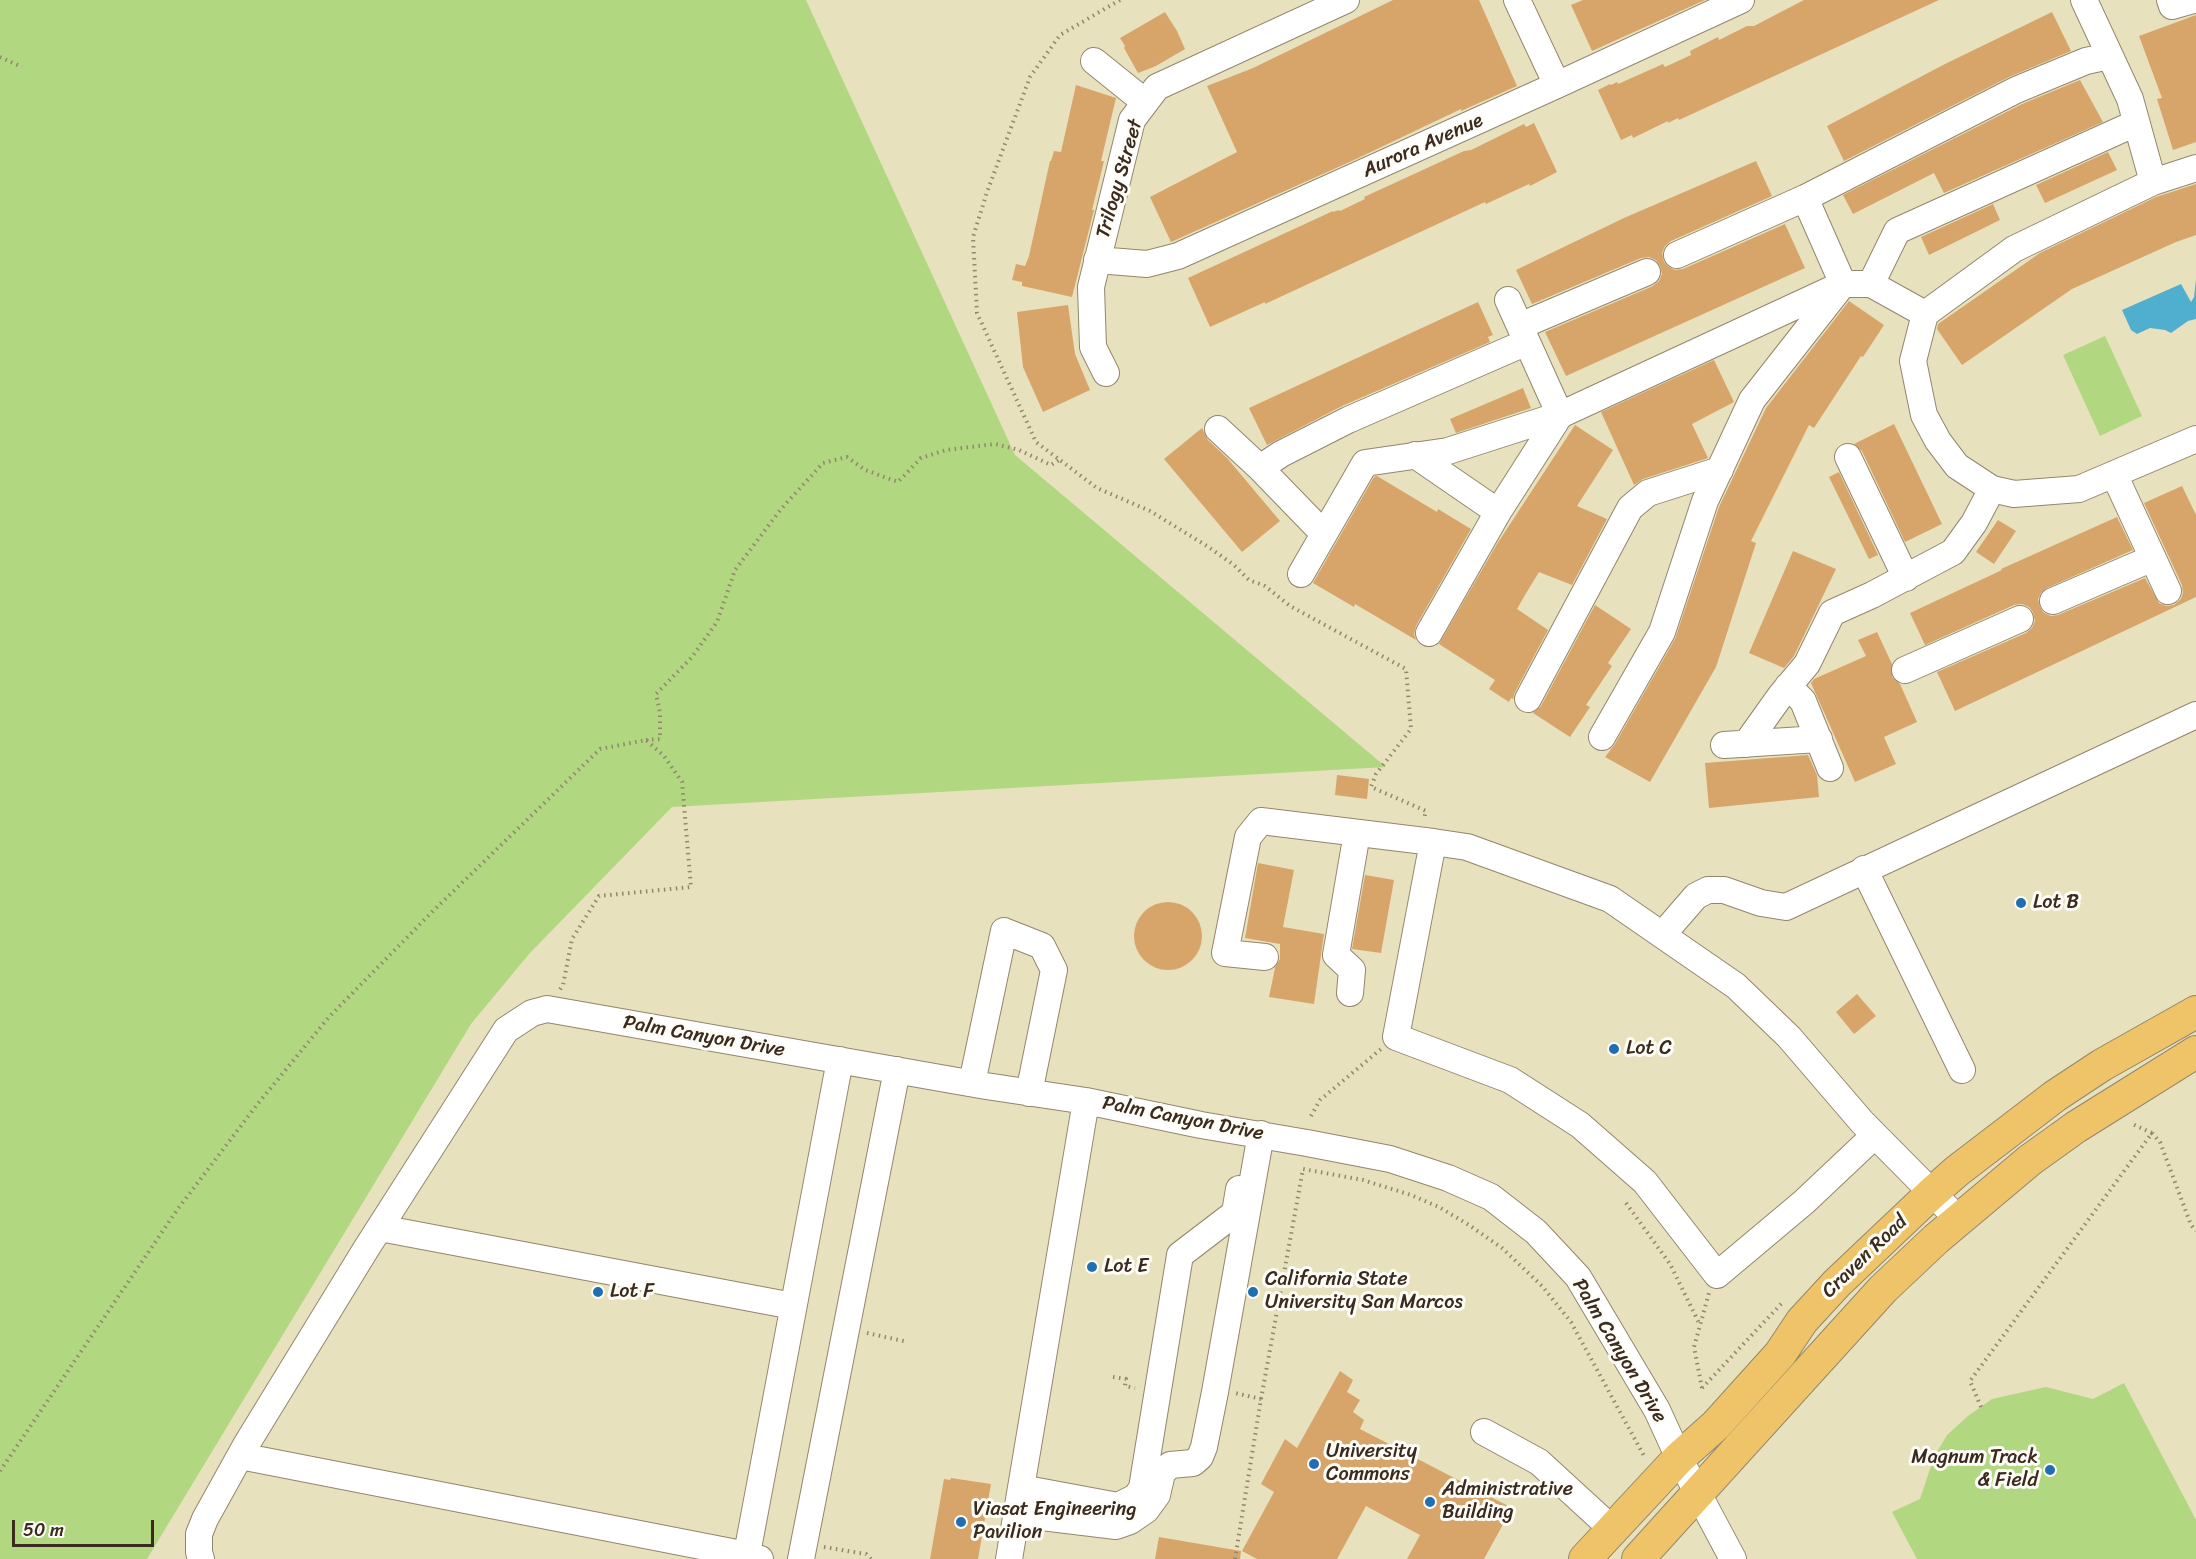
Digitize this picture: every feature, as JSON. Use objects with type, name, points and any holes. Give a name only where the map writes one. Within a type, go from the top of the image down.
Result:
[{"type":"main road","name":"Craven Road","points":[[1585,1559],[1679,1458],[1716,1425],[1780,1354],[1802,1321],[1837,1283],[1932,1193],[2055,1096],[2102,1065],[2196,1012]]},
{"type":"main road","name":"Craven Road","points":[[1638,1559],[1883,1289],[1958,1219],[2030,1160],[2076,1127],[2196,1052]]},
{"type":"street","name":"Trilogy Street","points":[[1106,373],[1093,347],[1091,287],[1132,120],[1157,87],[1346,0]]},
{"type":"street","points":[[1516,0],[1557,86]]},
{"type":"street","name":"Aurora Avenue","points":[[1097,261],[1147,264],[1178,256],[1557,86],[1741,0]]},
{"type":"street","points":[[2170,0],[2172,6],[2193,0]]},
{"type":"street","points":[[2085,3],[2130,99],[2153,182]]},
{"type":"street","points":[[1677,255],[1805,198],[2016,90],[2086,61],[2109,56]]},
{"type":"street","points":[[1094,61],[1145,102]]},
{"type":"street","points":[[1871,284],[1897,231],[2136,123]]},
{"type":"street","points":[[2196,168],[2153,182],[2014,249],[1925,314],[1913,361],[1924,415],[1938,441],[1957,466],[1992,489],[2014,494],[2079,489],[2196,438]]},
{"type":"street","points":[[1805,198],[1843,284]]},
{"type":"street","points":[[1260,468],[1281,454],[1348,420],[1647,272]]},
{"type":"street","points":[[1602,737],[1662,632],[1705,501],[1752,400],[1843,284]]},
{"type":"street","points":[[1301,574],[1365,463],[1448,451],[1560,415],[1843,284],[1871,284],[1925,314]]},
{"type":"street","points":[[1508,300],[1560,415]]},
{"type":"street","points":[[1429,633],[1498,512],[1560,415]]},
{"type":"street","points":[[1218,429],[1260,468],[1324,534]]},
{"type":"street","points":[[1415,456],[1498,512]]},
{"type":"street","points":[[1848,457],[1906,578]]},
{"type":"street","points":[[1528,699],[1630,508],[1648,493],[1720,470]]},
{"type":"street","points":[[2114,474],[2168,591]]},
{"type":"street","points":[[1819,739],[1735,745],[1807,664],[1832,613],[1906,578],[1953,552],[1974,523],[1992,489]]},
{"type":"street","points":[[2053,601],[2153,558]]},
{"type":"street","points":[[1905,670],[2020,619]]},
{"type":"street","points":[[1788,686],[1803,701],[1830,768]]},
{"type":"street","points":[[1663,934],[1696,896],[1708,890],[1724,890],[1761,903],[1786,907],[2196,715]]},
{"type":"street","points":[[1265,957],[1226,953],[1248,837],[1261,821],[1467,847],[1611,899],[1736,986],[1789,1037],[1875,1135],[1958,1219]]},
{"type":"street","points":[[1350,993],[1352,970],[1336,955],[1357,833]]},
{"type":"street","points":[[1426,841],[1396,1037],[1510,1080],[1580,1125],[1645,1182],[1717,1275],[1803,1202],[1875,1135]]},
{"type":"street","points":[[1864,869],[1962,1070]]},
{"type":"street","points":[[972,1083],[1004,931],[1042,946],[1054,970],[1029,1092]]},
{"type":"street","points":[[201,1559],[198,1552],[205,1519],[240,1456],[380,1228],[506,1030],[532,1013],[547,1009]]},
{"type":"street","name":"Palm Canyon Drive","points":[[547,1009],[1086,1101],[1201,1125],[1390,1159],[1448,1178],[1491,1197],[1536,1232],[1578,1277],[1657,1410],[1679,1458],[1733,1559]]},
{"type":"street","points":[[240,1456],[751,1558],[794,1306],[840,1060]]},
{"type":"street","points":[[812,1553],[897,1070]]},
{"type":"street","points":[[1009,1559],[1086,1101]]},
{"type":"street","points":[[1021,1488],[1118,1506],[1136,1497],[1142,1488],[1180,1255],[1235,1213],[1255,1133]]},
{"type":"street","points":[[1017,1514],[1116,1526],[1130,1521],[1146,1510],[1156,1495],[1162,1473],[1170,1465],[1193,1463],[1200,1457],[1217,1380],[1255,1133]]},
{"type":"street","points":[[380,1228],[794,1306]]},
{"type":"street","points":[[1484,1432],[1539,1462],[1612,1529]]},
{"type":"path","points":[[1120,0],[1060,35],[1030,77],[987,192],[973,237],[977,313],[1036,442],[1097,488],[1150,511],[1207,546],[1249,580],[1265,586],[1290,606],[1406,669],[1411,729],[1376,774],[1371,787],[1426,811],[1426,841]]},
{"type":"path","points":[[0,57],[22,67]]},
{"type":"path","points":[[0,1471],[177,1210],[256,1106],[329,1017],[433,911],[600,749],[660,739],[660,713],[656,694],[692,657],[717,622],[735,570],[781,509],[823,463],[847,457],[865,470],[897,482],[921,458],[946,450],[995,444],[1018,450],[1051,465],[1059,460]]},
{"type":"path","points":[[547,1009],[563,985],[572,939],[599,896],[691,887],[681,782],[664,756],[646,740]]},
{"type":"path","points":[[1311,1116],[1320,1100],[1396,1037]]},
{"type":"path","points":[[2128,1121],[2152,1133],[2160,1142],[2191,1226],[2196,1231]]},
{"type":"path","points":[[1981,1407],[1970,1381],[2152,1133]]},
{"type":"path","points":[[1235,1559],[1260,1399],[1303,1169],[1363,1180],[1411,1195],[1469,1224],[1502,1248],[1542,1286],[1571,1322],[1644,1456]]},
{"type":"path","points":[[1626,1203],[1670,1264],[1700,1325]]},
{"type":"path","points":[[1702,1388],[1694,1347],[1709,1292]]},
{"type":"path","points":[[865,1333],[908,1341]]},
{"type":"path","points":[[1113,1377],[1126,1379],[1125,1386],[1135,1388]]},
{"type":"path","points":[[1230,1392],[1260,1399]]},
{"type":"path","points":[[812,1553],[866,1554],[871,1559]]},
{"type":"green space","points":[[0,0],[806,0],[1015,455],[1386,767],[672,807],[529,954],[471,1024],[147,1559],[0,1559]]},
{"type":"green space","points":[[2105,336],[2142,416],[2100,436],[2063,355]]},
{"type":"green space","name":"Magnum Track & Field","points":[[2124,1383],[2196,1520],[2196,1559],[1917,1559],[1892,1512],[1920,1499],[1934,1457],[1947,1435],[1968,1416],[1992,1399],[2046,1387],[2093,1399]]},
{"type":"water","points":[[2196,280],[2196,319],[2188,321],[2171,333],[2150,328],[2137,334],[2131,330],[2122,310],[2181,284],[2191,302],[2194,297]]},
{"type":"building","points":[[1393,0],[1479,0],[1517,86],[1461,111],[1461,109],[1171,242],[1150,197],[1237,152],[1207,86],[1253,68]]},
{"type":"building","points":[[1583,0],[1705,0],[1592,51],[1571,5]]},
{"type":"building","points":[[1804,0],[1939,0],[1679,120],[1678,118],[1668,123],[1668,121],[1633,138],[1632,135],[1621,140],[1598,90],[1610,84],[1617,82],[1618,84],[1663,64],[1665,67],[1691,55],[1690,51],[1718,37],[1719,40],[1747,26],[1754,26]]},
{"type":"building","points":[[1165,12],[1185,49],[1156,66],[1138,73],[1120,38]]},
{"type":"building","points":[[2052,12],[2071,51],[2009,77],[1844,161],[1827,126],[1945,64]]},
{"type":"building","points":[[2196,15],[2196,142],[2173,150],[2157,99],[2162,98],[2139,36]]},
{"type":"building","points":[[2080,80],[2103,122],[1944,193],[1934,173],[1853,214],[1843,195],[2022,104]]},
{"type":"building","points":[[1076,85],[1116,98],[1101,161],[1104,161],[1092,210],[1094,210],[1072,297],[1022,286],[1022,282],[1012,280],[1016,264],[1025,266],[1029,256],[1050,161],[1054,151],[1061,152]]},
{"type":"building","points":[[1534,123],[1557,172],[1530,186],[1529,184],[1486,204],[1485,202],[1265,304],[1265,302],[1210,327],[1188,278],[1333,211],[1340,211],[1365,199],[1364,197],[1524,124],[1526,127]]},
{"type":"building","points":[[2108,152],[2117,170],[2045,203],[2036,185]]},
{"type":"building","points":[[1756,161],[1772,196],[1671,241],[1662,253],[1664,262],[1675,270],[1683,269],[1785,224],[1805,268],[1566,376],[1545,332],[1653,286],[1662,274],[1660,266],[1656,260],[1649,257],[1641,258],[1532,304],[1516,270],[1624,218]]},
{"type":"building","points":[[2196,184],[2196,235],[2072,289],[1962,365],[1937,329],[1938,324],[2040,253],[2156,197]]},
{"type":"building","points":[[1993,204],[2000,220],[1929,255],[1921,237]]},
{"type":"building","points":[[1849,301],[1884,325],[1814,428],[1809,425],[1751,541],[1756,543],[1716,667],[1650,782],[1605,757],[1615,744],[1675,639],[1719,507],[1766,408]]},
{"type":"building","points":[[1478,302],[1493,335],[1488,337],[1490,342],[1342,406],[1267,445],[1249,408]]},
{"type":"building","points":[[1068,305],[1075,354],[1090,390],[1043,412],[1023,367],[1017,312]]},
{"type":"building","points":[[1714,360],[1734,402],[1692,424],[1708,458],[1643,479],[1634,485],[1601,412]]},
{"type":"building","points":[[1523,388],[1531,408],[1456,433],[1450,419]]},
{"type":"building","points":[[1894,424],[1942,524],[1905,542],[1862,451],[1854,444]]},
{"type":"building","points":[[1575,425],[1613,450],[1577,506],[1607,519],[1572,585],[1539,572],[1517,609],[1548,630],[1513,699],[1511,698],[1509,702],[1489,689],[1495,680],[1439,644],[1497,544]]},
{"type":"building","points":[[1202,428],[1208,440],[1227,458],[1280,521],[1242,552],[1164,459]]},
{"type":"building","points":[[1839,472],[1878,555],[1869,559],[1829,477]]},
{"type":"building","points":[[1377,476],[1437,512],[1438,509],[1471,529],[1416,626],[1414,634],[1416,640],[1355,604],[1354,607],[1313,583],[1374,477]]},
{"type":"building","points":[[2182,486],[2196,515],[2196,597],[1955,711],[1937,672],[2026,633],[2035,621],[2033,612],[2022,604],[2014,605],[1925,645],[1910,613],[2117,517],[2133,550],[2047,588],[2038,599],[2040,607],[2044,613],[2051,616],[2058,615],[2145,578],[2159,603],[2166,606],[2174,605],[2181,599],[2182,585],[2144,503]]},
{"type":"building","points":[[1998,520],[2016,531],[1994,564],[1976,552]]},
{"type":"building","points":[[1793,551],[1836,569],[1794,656],[1784,668],[1749,653]]},
{"type":"building","points":[[1595,605],[1631,629],[1608,663],[1612,666],[1586,705],[1590,707],[1570,737],[1533,713],[1541,706]]},
{"type":"building","points":[[1877,632],[1892,664],[1892,677],[1900,684],[1917,722],[1884,737],[1896,764],[1855,782],[1811,683],[1814,679],[1866,656],[1858,640]]},
{"type":"building","points":[[1808,755],[1817,775],[1819,797],[1709,808],[1705,763]]},
{"type":"building","points":[[1337,775],[1369,779],[1367,799],[1335,795]]},
{"type":"building","points":[[1258,863],[1294,870],[1283,927],[1324,934],[1314,1004],[1269,997],[1275,968],[1280,959],[1280,944],[1245,938]]},
{"type":"building","points":[[1365,875],[1394,880],[1381,953],[1352,949]]},
{"type":"building","points":[[1168,902],[1181,905],[1192,912],[1199,923],[1202,936],[1199,949],[1192,960],[1181,967],[1168,970],[1155,967],[1144,960],[1137,949],[1134,936],[1137,923],[1144,912],[1155,905]]},
{"type":"building","points":[[1857,994],[1876,1016],[1854,1034],[1836,1012]]},
{"type":"building","points":[[1340,1371],[1353,1380],[1347,1392],[1360,1400],[1353,1412],[1364,1420],[1360,1429],[1512,1508],[1484,1559],[1407,1559],[1420,1535],[1366,1506],[1337,1559],[1257,1559],[1242,1551],[1274,1492],[1261,1484],[1285,1439],[1297,1448]]},
{"type":"building","name":"Viasat Engineering Pavilion","points":[[951,1478],[991,1484],[978,1559],[930,1559],[944,1479],[950,1480]]},
{"type":"building","points":[[1159,1537],[1241,1551],[1240,1559],[1155,1559]]},
{"type":"place","name":"Lot B","points":[[2021,903]]},
{"type":"place","name":"Lot C","points":[[1614,1049]]},
{"type":"place","name":"Lot E","points":[[1092,1267]]},
{"type":"place","name":"Lot F","points":[[598,1292]]},
{"type":"place","name":"California State University San Marcos","points":[[1253,1292]]},
{"type":"place","name":"University Commons","points":[[1314,1464]]},
{"type":"place","name":"Magnum Track & Field","points":[[2050,1470]]},
{"type":"place","name":"Administrative Building","points":[[1430,1502]]},
{"type":"place","name":"Viasat Engineering Pavilion","points":[[961,1522]]}]
